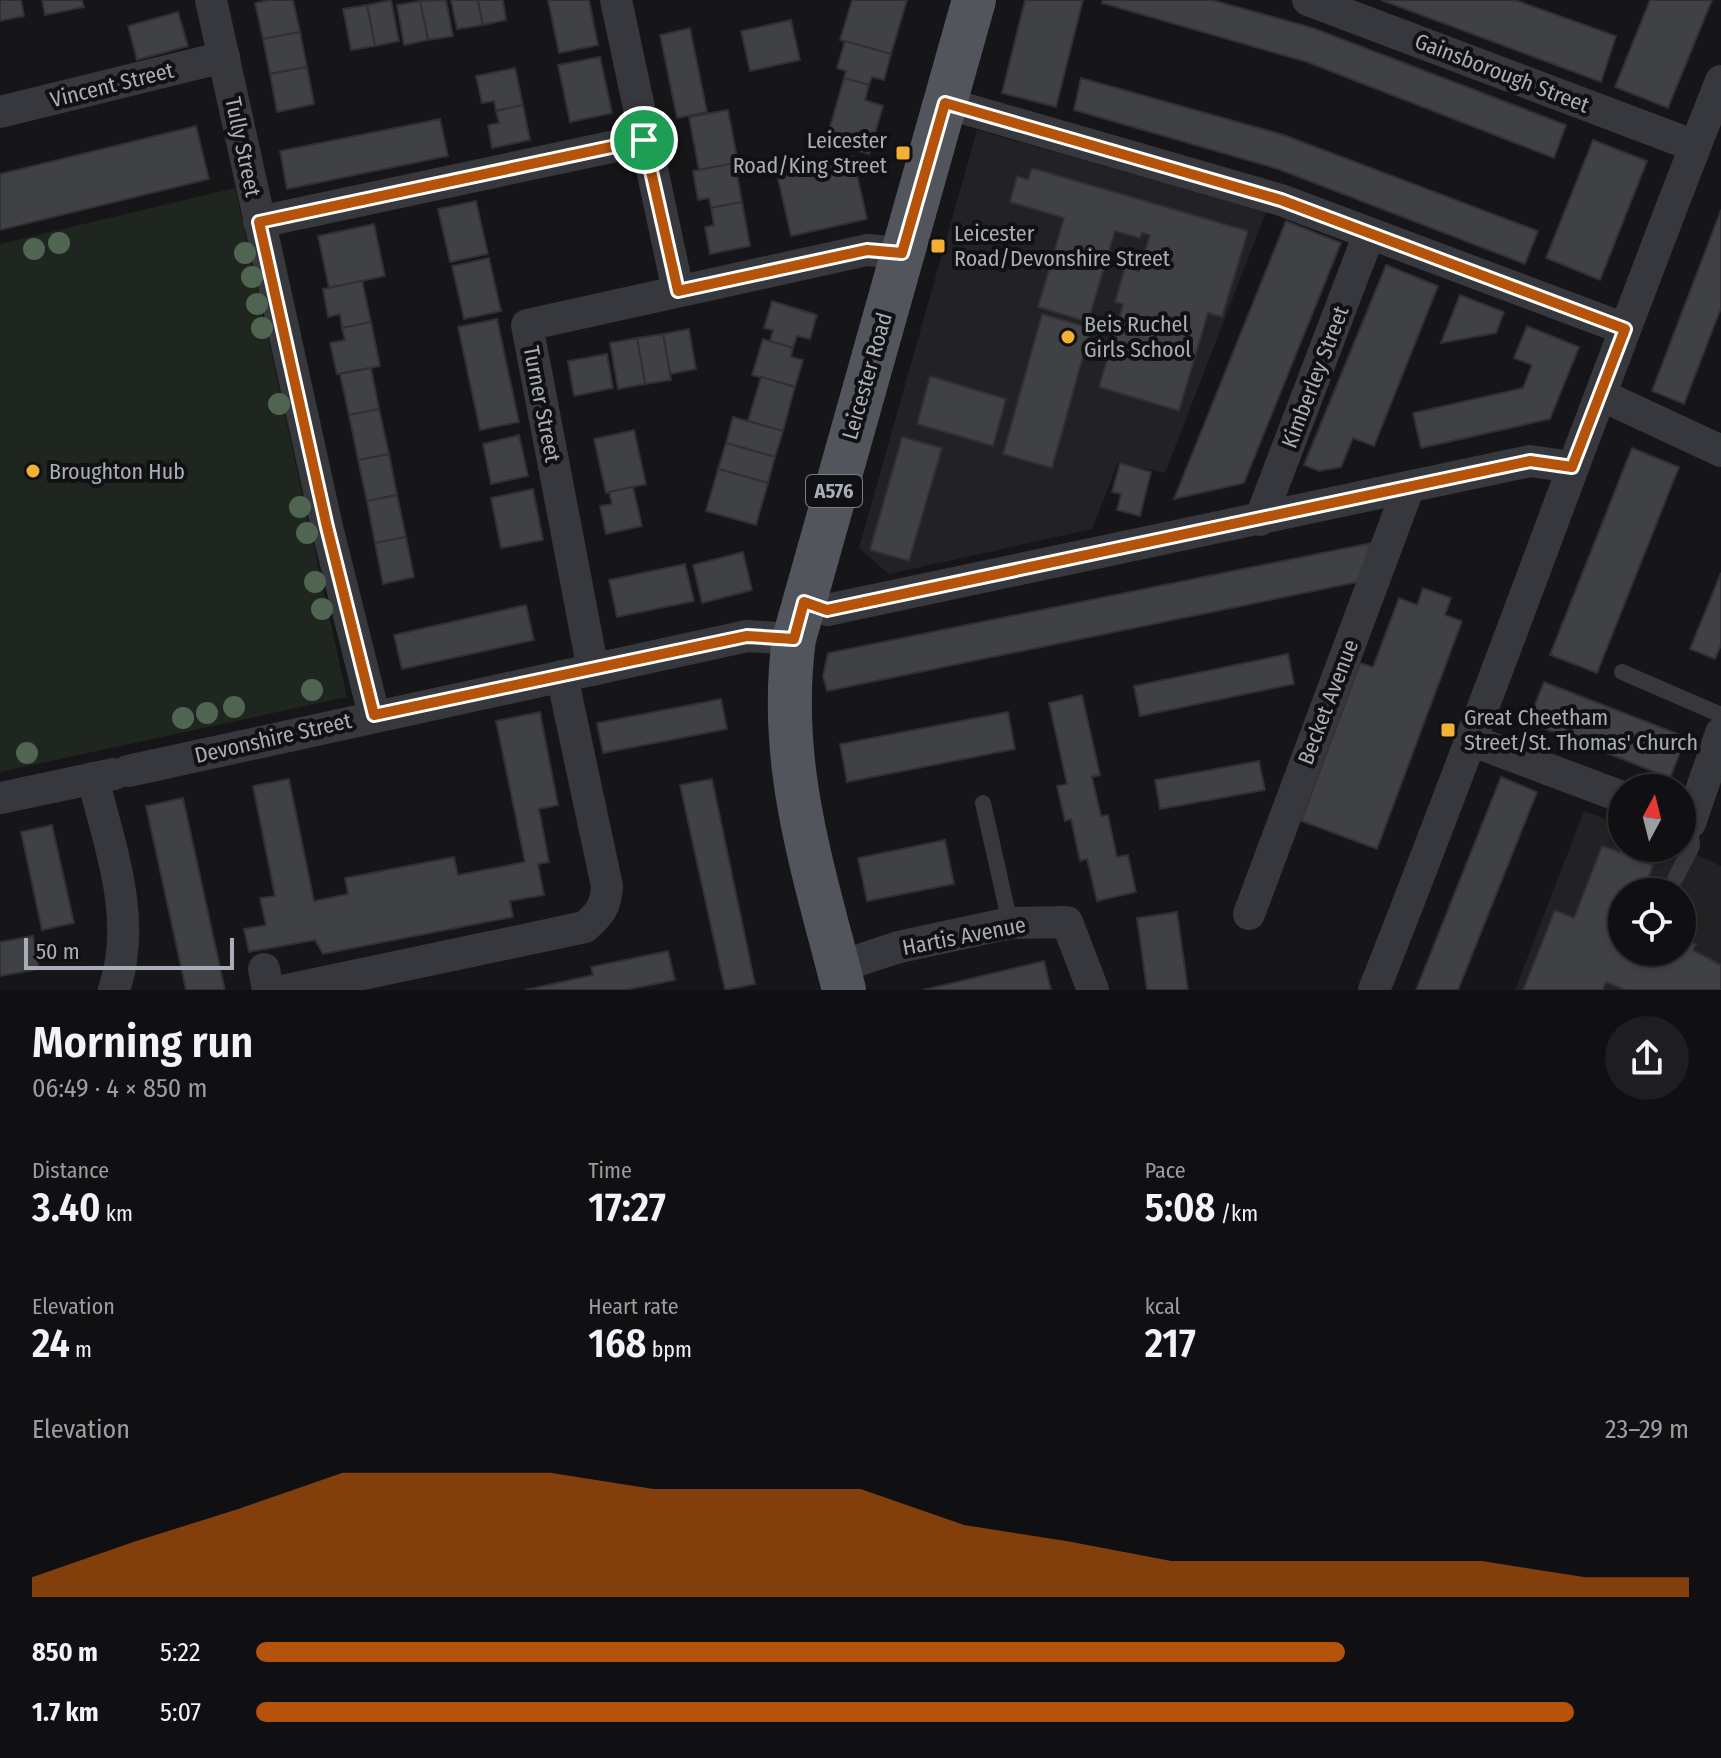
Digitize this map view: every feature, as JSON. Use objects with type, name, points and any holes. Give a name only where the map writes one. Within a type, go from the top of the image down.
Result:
[{"type":"main road","name":"Leicester Road","points":[[841,978],[791,768],[787,687],[799,621],[974,0]]},
{"type":"street","name":"Tully Street","points":[[211,0],[327,527],[374,715]]},
{"type":"street","points":[[616,0],[678,291]]},
{"type":"street","name":"Gainsborough Street","points":[[1308,0],[1695,146]]},
{"type":"street","name":"Vincent Street","points":[[0,112],[224,57]]},
{"type":"street","points":[[1374,990],[1473,741],[1572,467],[1721,81]]},
{"type":"street","points":[[945,103],[1281,200],[1625,329]]},
{"type":"street","points":[[259,222],[644,140]]},
{"type":"street","name":"Kimberley Street","points":[[1260,520],[1369,234]]},
{"type":"street","name":"Turner Street","points":[[577,673],[527,325],[867,250],[902,253]]},
{"type":"street","points":[[1601,395],[1721,451]]},
{"type":"street","name":"Devonshire Street","points":[[0,798],[747,636],[827,610],[1530,461],[1572,467]]},
{"type":"street","name":"Becket Avenue","points":[[1249,914],[1408,489]]},
{"type":"street","points":[[273,983],[585,927],[598,915],[606,905],[607,886],[577,673]]},
{"type":"street","points":[[1696,796],[1721,733]]},
{"type":"street","points":[[1473,741],[1608,792]]},
{"type":"street","points":[[113,774],[126,921],[124,961],[114,990]]},
{"type":"street","name":"Hartis Avenue","points":[[841,978],[899,947],[1010,923],[1067,922],[1093,990]]},
{"type":"lane","points":[[1622,672],[1721,715]]},
{"type":"lane","points":[[983,803],[1010,923]]},
{"type":"shaded area","name":"Beis Ruchel Girls School","points":[[977,130],[1266,212],[1165,473],[1118,462],[1092,529],[889,574],[859,548]]},
{"type":"shaded area","points":[[235,188],[347,697],[0,772],[0,244]]},
{"type":"shaded area","points":[[1584,811],[1608,820],[1608,862],[1696,862],[1696,854],[1721,866],[1721,990],[1515,990]]},
{"type":"building","points":[[0,0],[21,0],[24,16],[0,21]]},
{"type":"building","points":[[42,0],[82,0],[84,7],[45,15]]},
{"type":"building","points":[[293,0],[300,32],[263,39],[255,3]]},
{"type":"building","points":[[391,0],[399,41],[375,46],[367,5]]},
{"type":"building","points":[[446,0],[453,36],[428,40],[420,1]]},
{"type":"building","points":[[451,0],[478,0],[483,25],[457,29]]},
{"type":"building","points":[[478,0],[503,0],[506,20],[483,25]]},
{"type":"building","points":[[548,0],[589,0],[598,45],[559,53]]},
{"type":"building","points":[[852,0],[907,0],[891,54],[840,40]]},
{"type":"building","points":[[1025,0],[1083,0],[1056,107],[1002,93]]},
{"type":"building","points":[[1103,0],[1212,0],[1313,28],[1566,125],[1554,158],[1307,62],[1102,3]]},
{"type":"building","points":[[1381,0],[1515,0],[1616,36],[1601,82]]},
{"type":"building","points":[[1650,0],[1712,0],[1668,108],[1615,87]]},
{"type":"building","points":[[420,1],[428,40],[404,45],[397,5]]},
{"type":"building","points":[[367,5],[375,46],[351,50],[343,9]]},
{"type":"building","points":[[178,12],[188,46],[137,60],[128,26]]},
{"type":"building","points":[[791,20],[800,60],[750,71],[741,31]]},
{"type":"building","points":[[690,28],[707,112],[677,118],[660,35]]},
{"type":"building","points":[[300,32],[307,67],[270,74],[263,39]]},
{"type":"building","points":[[845,41],[891,54],[884,80],[872,77],[869,85],[844,78],[846,71],[837,68]]},
{"type":"building","points":[[600,57],[612,113],[570,122],[558,65]]},
{"type":"building","points":[[307,67],[314,104],[277,112],[270,74]]},
{"type":"building","points":[[515,68],[523,105],[496,111],[494,101],[482,103],[476,76]]},
{"type":"building","points":[[844,78],[869,85],[865,100],[883,106],[869,154],[826,141]]},
{"type":"building","points":[[1081,78],[1284,135],[1538,231],[1525,264],[1278,169],[1074,110]]},
{"type":"building","points":[[523,105],[530,140],[492,148],[488,125],[499,123],[496,111]]},
{"type":"building","points":[[728,110],[738,163],[699,170],[689,117]]},
{"type":"building","points":[[440,119],[448,156],[287,189],[280,151]]},
{"type":"building","points":[[196,126],[209,179],[0,230],[0,174]]},
{"type":"building","points":[[1593,140],[1647,161],[1600,280],[1546,258]]},
{"type":"building","points":[[853,157],[867,219],[791,236],[777,174]]},
{"type":"building","points":[[735,163],[742,202],[711,208],[709,198],[698,200],[693,171]]},
{"type":"building","points":[[1032,168],[1248,231],[1222,317],[1208,313],[1179,411],[1099,387],[1123,304],[1115,302],[1125,267],[1139,271],[1150,235],[1142,233],[1140,238],[1115,231],[1088,322],[1038,307],[1064,218],[1010,202],[1017,176],[1028,180]]},
{"type":"building","points":[[476,201],[488,254],[450,262],[438,209]]},
{"type":"building","points":[[742,202],[750,246],[710,254],[705,227],[714,225],[711,208]]},
{"type":"building","points":[[1721,210],[1721,308],[1684,404],[1652,391]]},
{"type":"building","points":[[1286,221],[1341,243],[1244,483],[1174,499]]},
{"type":"building","points":[[374,224],[385,276],[329,288],[318,236]]},
{"type":"building","points":[[489,258],[501,311],[464,319],[452,266]]},
{"type":"building","points":[[1386,265],[1438,286],[1374,446],[1353,438],[1341,467],[1319,471],[1304,465]]},
{"type":"building","points":[[362,281],[371,322],[342,328],[340,314],[328,317],[323,289]]},
{"type":"building","points":[[1460,295],[1504,312],[1496,333],[1441,343]]},
{"type":"building","points":[[772,301],[817,315],[810,339],[797,336],[793,348],[770,341],[773,330],[764,328]]},
{"type":"building","points":[[1042,314],[1091,328],[1052,468],[1003,454]]},
{"type":"building","points":[[497,319],[519,422],[480,430],[458,327]]},
{"type":"building","points":[[371,322],[380,366],[337,374],[330,343],[345,340],[342,328]]},
{"type":"building","points":[[1527,326],[1579,347],[1550,419],[1421,448],[1413,413],[1523,388],[1532,365],[1514,358]]},
{"type":"building","points":[[689,329],[696,369],[670,374],[663,334]]},
{"type":"building","points":[[663,334],[671,380],[645,384],[637,338]]},
{"type":"building","points":[[637,338],[645,384],[618,389],[610,343]]},
{"type":"building","points":[[763,339],[793,348],[791,357],[803,360],[795,387],[752,375]]},
{"type":"building","points":[[607,354],[613,388],[574,396],[568,361]]},
{"type":"building","points":[[371,368],[379,409],[349,415],[340,374]]},
{"type":"building","points":[[930,376],[1006,399],[993,446],[917,424]]},
{"type":"building","points":[[761,377],[795,387],[783,431],[748,421]]},
{"type":"building","points":[[379,409],[389,454],[358,460],[349,415]]},
{"type":"building","points":[[733,417],[783,431],[775,457],[726,443]]},
{"type":"building","points":[[634,430],[646,484],[606,493],[594,439]]},
{"type":"building","points":[[519,435],[528,476],[491,484],[483,444]]},
{"type":"building","points":[[902,437],[942,448],[909,561],[870,550]]},
{"type":"building","points":[[726,443],[775,457],[768,483],[718,469]]},
{"type":"building","points":[[1632,448],[1679,467],[1597,673],[1550,655]]},
{"type":"building","points":[[389,454],[397,495],[367,501],[358,460]]},
{"type":"building","points":[[1120,463],[1151,472],[1140,516],[1117,510],[1121,494],[1112,492]]},
{"type":"building","points":[[718,469],[768,483],[756,525],[706,511]]},
{"type":"building","points":[[633,487],[642,526],[606,534],[600,506],[612,504],[609,492]]},
{"type":"building","points":[[533,489],[543,540],[501,548],[491,498]]},
{"type":"building","points":[[397,495],[406,537],[375,543],[367,501]]},
{"type":"building","points":[[406,537],[414,577],[383,584],[375,543]]},
{"type":"building","points":[[1371,543],[1358,582],[827,691],[823,676],[828,653]]},
{"type":"building","points":[[743,552],[752,590],[702,603],[693,565]]},
{"type":"building","points":[[685,564],[694,601],[617,617],[609,580]]},
{"type":"building","points":[[1721,573],[1721,645],[1715,659],[1690,649]]},
{"type":"building","points":[[1423,588],[1451,598],[1445,615],[1462,621],[1377,849],[1301,821],[1360,663],[1373,667],[1399,598],[1417,605]]},
{"type":"building","points":[[526,605],[534,640],[402,669],[394,635]]},
{"type":"building","points":[[1288,654],[1294,684],[1140,716],[1134,686]]},
{"type":"building","points":[[1544,682],[1686,737],[1672,774],[1660,774],[1528,722]]},
{"type":"building","points":[[1082,695],[1100,775],[1092,777],[1101,816],[1108,815],[1117,857],[1128,855],[1136,892],[1097,901],[1087,859],[1080,861],[1071,819],[1065,821],[1057,786],[1067,784],[1049,703]]},
{"type":"building","points":[[721,699],[727,729],[603,753],[597,723]]},
{"type":"building","points":[[540,712],[558,805],[539,809],[549,862],[538,864],[544,895],[510,901],[513,917],[323,954],[315,940],[249,952],[244,929],[266,925],[260,898],[275,896],[253,786],[289,779],[314,901],[348,894],[345,878],[454,857],[458,875],[525,862],[496,721]]},
{"type":"building","points":[[1008,712],[1015,749],[847,782],[840,744]]},
{"type":"building","points":[[1259,761],[1265,790],[1160,809],[1155,780]]},
{"type":"building","points":[[1501,777],[1537,792],[1458,990],[1416,990]]},
{"type":"building","points":[[712,779],[755,984],[725,990],[680,785]]},
{"type":"building","points":[[183,798],[225,990],[186,990],[146,806]]},
{"type":"building","points":[[52,825],[74,923],[42,930],[21,832]]},
{"type":"building","points":[[945,840],[954,884],[867,901],[858,858]]},
{"type":"building","points":[[1602,846],[1608,848],[1608,862],[1644,862],[1653,865],[1648,878],[1608,878],[1608,966],[1696,966],[1696,952],[1721,965],[1721,990],[1626,990],[1606,982],[1603,990],[1523,990],[1555,910],[1574,918]]},
{"type":"building","points":[[1177,912],[1188,990],[1147,990],[1137,918]]},
{"type":"building","points":[[33,936],[39,969],[0,976],[0,942]]},
{"type":"building","points":[[668,951],[675,980],[626,990],[525,990],[593,975],[591,967]]},
{"type":"building","points":[[1044,961],[1051,990],[923,990]]},
{"type":"place","name":"Leicester Road/King Street","points":[[903,153]]},
{"type":"place","name":"Leicester Road/Devonshire Street","points":[[938,246]]},
{"type":"place","name":"Beis Ruchel Girls School","points":[[1068,337]]},
{"type":"place","name":"Broughton Hub","points":[[33,471]]},
{"type":"place","name":"Great Cheetham Street/St. Thomas' Church","points":[[1448,730]]},
{"type":"route","points":[[945,103],[1281,200],[1625,329],[1572,467],[1530,461],[827,610],[804,602],[794,639],[747,636],[374,715],[327,527],[259,222],[644,140],[678,291],[867,250],[902,253],[945,103]]}]
